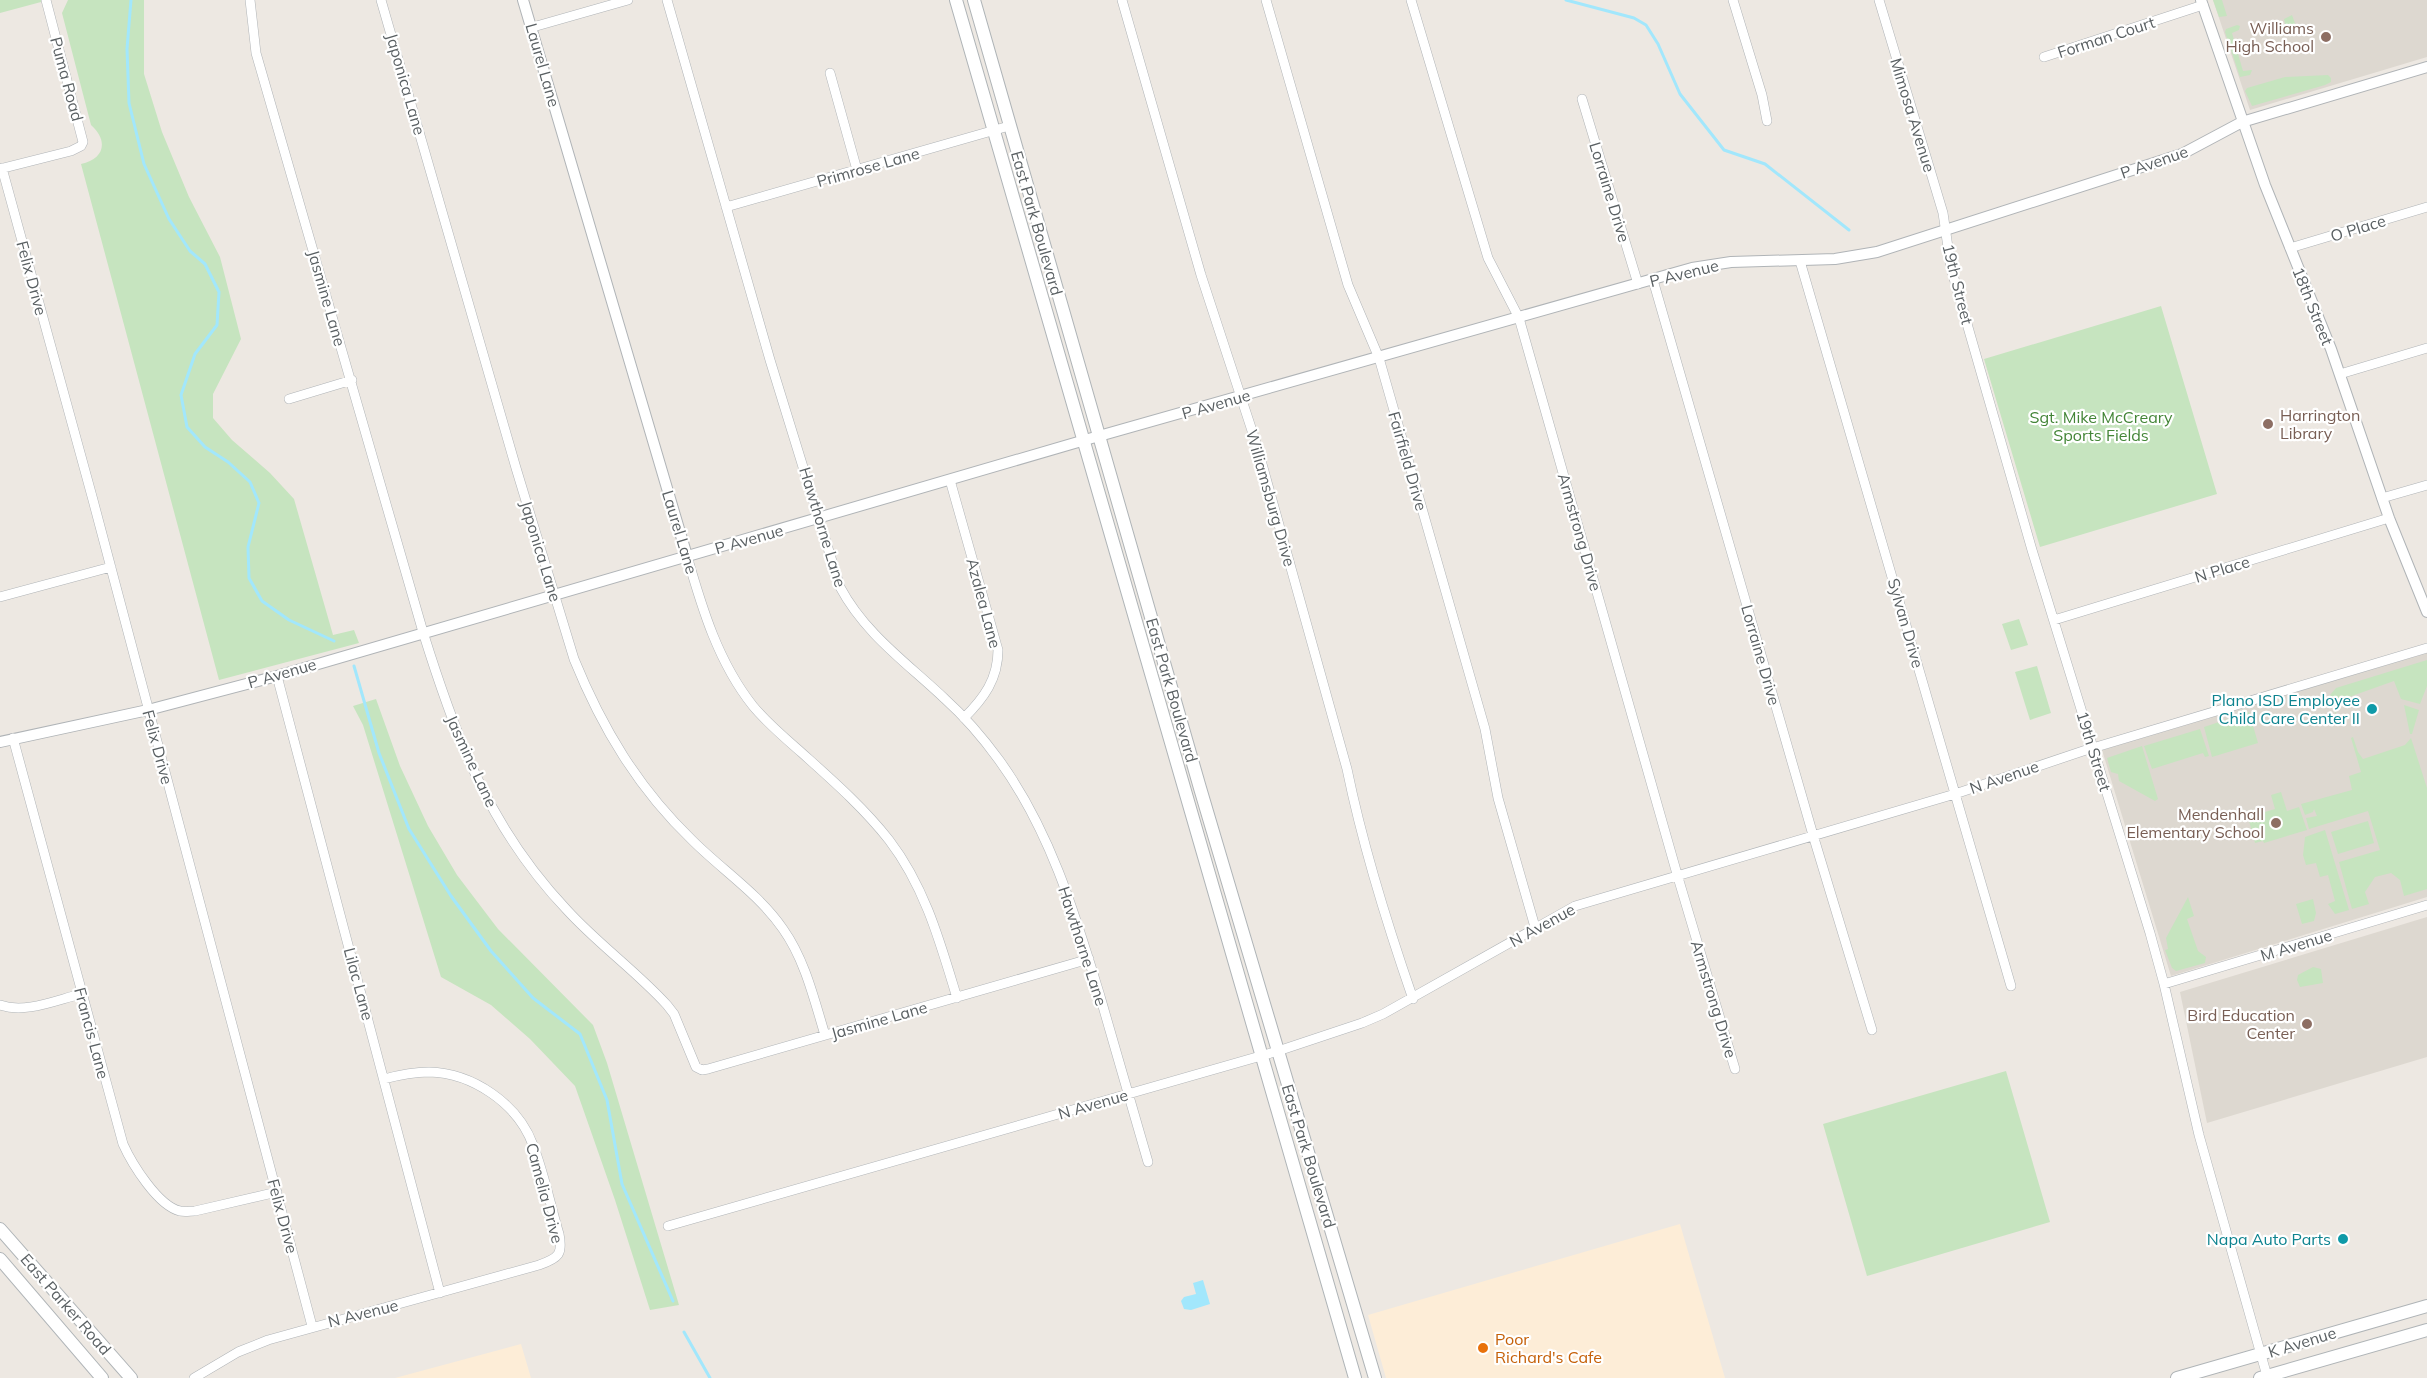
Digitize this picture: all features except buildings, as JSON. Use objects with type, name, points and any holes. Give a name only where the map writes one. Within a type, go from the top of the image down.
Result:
[{"type":"main road","name":"East Park Boulevard","points":[[956,0],[1355,1378]]},
{"type":"main road","name":"East Park Boulevard","points":[[974,0],[1375,1378]]},
{"type":"main road","name":"East Parker Road","points":[[0,1229],[131,1378]]},
{"type":"main road","name":"East Parker Road","points":[[0,1259],[102,1378]]},
{"type":"main road","points":[[39,1305],[55,1291]]},
{"type":"main road","name":"K Avenue","points":[[2177,1378],[2427,1306]]},
{"type":"main road","name":"K Avenue","points":[[2264,1377],[2427,1330]]},
{"type":"street","name":"Puma Road","points":[[1,169],[71,151],[81,146],[83,142],[46,0]]},
{"type":"street","name":"Jasmine Lane","points":[[250,0],[256,53],[423,632],[446,706],[464,752],[482,790],[521,853],[568,911],[667,1005],[684,1035],[689,1055],[696,1067],[702,1070],[708,1069],[1089,959]]},
{"type":"street","name":"Japonica Lane","points":[[381,0],[554,594],[583,681],[600,718],[646,790],[679,828],[751,892],[783,929],[799,958],[825,1035]]},
{"type":"street","name":"Laurel Lane","points":[[523,0],[533,27],[645,418],[710,629],[730,671],[746,697],[767,721],[864,811],[889,841],[912,876],[931,917],[957,998]]},
{"type":"street","points":[[533,27],[628,0]]},
{"type":"street","name":"Hawthorne Lane","points":[[667,0],[726,207],[840,587],[852,608],[877,639],[964,718],[1006,770],[1052,852],[1089,959],[1148,1162]]},
{"type":"street","name":"Williamsburg Drive","points":[[1122,0],[1201,275],[1260,457],[1395,948],[1413,999]]},
{"type":"street","name":"Fairfield Drive","points":[[1266,0],[1348,285],[1379,358],[1485,729],[1498,798],[1535,927]]},
{"type":"street","name":"Armstrong Drive","points":[[1411,0],[1488,258],[1519,318],[1677,874],[1735,1069]]},
{"type":"street","points":[[1733,0],[1762,95],[1767,121]]},
{"type":"street","name":"Mimosa Avenue","points":[[1879,0],[1943,213],[1945,231]]},
{"type":"street","name":"Forman Court","points":[[2044,57],[2202,3]]},
{"type":"street","name":"18th Street","points":[[2202,3],[2242,122],[2340,374],[2389,519],[2427,612]]},
{"type":"street","name":"P Avenue","points":[[0,742],[148,710],[277,675],[1084,440],[1710,264],[1848,258],[1877,252],[2182,154],[2242,122],[2427,67]]},
{"type":"street","points":[[830,73],[857,170]]},
{"type":"street","name":"Lorraine Drive","points":[[1582,99],[1638,284]]},
{"type":"street","name":"Primrose Lane","points":[[726,207],[1009,126]]},
{"type":"street","name":"Felix Drive","points":[[1,169],[111,567],[312,1326]]},
{"type":"street","name":"O Place","points":[[2290,248],[2427,207]]},
{"type":"street","name":"19th Street","points":[[1945,231],[1951,268],[2164,984],[2199,1135],[2260,1354],[2264,1377]]},
{"type":"street","name":"Sylvan Drive","points":[[1800,261],[2011,986]]},
{"type":"street","name":"Lorraine Drive","points":[[1653,280],[1813,836],[1872,1030]]},
{"type":"street","points":[[2340,374],[2427,348]]},
{"type":"street","points":[[289,399],[351,380]]},
{"type":"street","name":"Azalea Lane","points":[[950,480],[999,650],[993,682],[979,703],[964,718]]},
{"type":"street","points":[[2382,498],[2427,485]]},
{"type":"street","name":"N Place","points":[[2054,620],[2389,519]]},
{"type":"street","points":[[0,597],[111,567]]},
{"type":"street","name":"N Avenue","points":[[668,1226],[1278,1051],[1362,1023],[1413,999],[1575,906],[1677,874],[1955,794],[2094,748],[2427,648]]},
{"type":"street","name":"Lilac Lane","points":[[277,675],[440,1293]]},
{"type":"street","name":"Francis Lane","points":[[13,738],[81,994],[123,1144],[131,1162],[156,1194],[171,1207],[182,1212],[277,1192]]},
{"type":"street","name":"M Avenue","points":[[2164,984],[2427,905]]},
{"type":"street","points":[[0,1005],[14,1009],[81,994]]},
{"type":"street","name":"Camelia Drive","points":[[384,1079],[408,1073],[431,1072],[452,1075],[472,1082],[492,1093],[519,1120],[534,1145],[561,1248],[555,1258],[539,1265]]},
{"type":"street","name":"N Avenue","points":[[194,1378],[238,1352],[312,1326],[539,1265]]},
{"type":"shaded area","name":"Williams High School","points":[[2213,0],[2427,0],[2427,57],[2250,110]]},
{"type":"shaded area","name":"Mendenhall Elementary School","points":[[2427,653],[2427,897],[2171,976],[2102,750]]},
{"type":"shaded area","name":"Bird Education Center","points":[[2427,917],[2427,1057],[2207,1123],[2180,992]]},
{"type":"shaded area","points":[[1680,1224],[1725,1378],[1386,1378],[1368,1315]]},
{"type":"shaded area","points":[[521,1344],[531,1378],[395,1378]]},
{"type":"green space","points":[[0,0],[41,0],[41,2],[0,13]]},
{"type":"green space","points":[[68,0],[144,0],[144,74],[162,132],[189,197],[220,257],[241,339],[213,394],[213,418],[232,440],[270,473],[294,499],[333,635],[354,630],[359,643],[219,680],[81,164],[89,162],[99,154],[102,143],[97,131],[91,125],[62,13]]},
{"type":"green space","points":[[2213,0],[2222,0],[2227,16],[2219,17]]},
{"type":"green space","points":[[2292,15],[2296,26],[2293,28],[2294,31],[2287,33],[2284,19]]},
{"type":"green space","points":[[2240,26],[2239,30],[2232,33],[2243,71],[2252,70],[2250,75],[2240,77],[2225,32],[2226,29]]},
{"type":"green space","points":[[2328,75],[2331,82],[2325,85],[2252,106],[2245,91],[2247,88],[2285,77]]},
{"type":"green space","name":"Sgt. Mike McCreary Sports Fields","points":[[2161,306],[2217,494],[2040,547],[1984,359]]},
{"type":"green space","points":[[2019,619],[2028,645],[2011,650],[2002,624]]},
{"type":"green space","points":[[2427,660],[2427,686],[2420,704],[2401,699],[2394,681],[2335,702],[2336,716],[2330,695],[2336,688]]},
{"type":"green space","points":[[2037,666],[2051,713],[2030,720],[2015,672]]},
{"type":"green space","points":[[376,699],[400,766],[428,826],[457,875],[498,929],[593,1025],[607,1063],[679,1305],[650,1310],[575,1086],[530,1039],[491,1005],[441,977],[363,725],[353,706]]},
{"type":"green space","points":[[2404,705],[2419,710],[2412,734],[2410,734]]},
{"type":"green space","points":[[2249,712],[2258,743],[2212,757],[2204,727]]},
{"type":"green space","points":[[2200,729],[2209,756],[2205,757],[2203,753],[2152,769],[2144,746]]},
{"type":"green space","points":[[2353,737],[2363,759],[2405,745],[2411,738],[2427,788],[2427,889],[2404,896],[2400,880],[2391,873],[2375,877],[2365,892],[2369,904],[2352,909],[2339,862],[2380,850],[2368,811],[2309,829],[2306,818],[2317,816],[2314,809],[2313,812],[2305,815],[2301,804],[2352,790],[2349,776],[2361,772],[2351,738]]},
{"type":"green space","points":[[2142,746],[2158,799],[2155,801],[2119,781],[2118,774],[2111,772],[2107,758]]},
{"type":"green space","points":[[2281,792],[2287,811],[2299,807],[2307,830],[2264,843],[2263,841],[2255,843],[2248,817],[2275,809],[2271,795]]},
{"type":"green space","points":[[2368,821],[2374,843],[2338,854],[2331,832]]},
{"type":"green space","points":[[2325,830],[2349,910],[2335,914],[2328,904],[2335,901],[2328,875],[2320,877],[2316,863],[2306,865],[2303,855],[2305,837]]},
{"type":"green space","points":[[2188,897],[2194,916],[2187,919],[2198,951],[2206,957],[2205,963],[2176,971],[2172,968],[2165,950],[2168,949],[2166,938]]},
{"type":"green space","points":[[2313,899],[2316,913],[2314,921],[2302,924],[2296,904]]},
{"type":"green space","points":[[2313,967],[2321,969],[2323,983],[2300,987],[2297,980],[2298,975]]},
{"type":"green space","points":[[2006,1071],[2050,1222],[1867,1276],[1823,1124]]},
{"type":"water","points":[[1203,1280],[1210,1304],[1191,1310],[1184,1309],[1181,1301],[1184,1297],[1196,1294],[1193,1283]]},
{"type":"waterway","points":[[131,0],[127,49],[129,103],[144,164],[169,219],[190,251],[205,264],[219,292],[217,325],[195,354],[181,395],[187,427],[205,447],[228,462],[250,482],[259,503],[248,547],[249,578],[262,601],[289,620],[334,641]]},
{"type":"waterway","points":[[1566,0],[1634,18],[1646,25],[1658,44],[1680,94],[1724,150],[1765,164],[1849,230]]},
{"type":"waterway","points":[[354,666],[379,753],[409,829],[451,896],[491,951],[533,998],[580,1034],[607,1100],[622,1184],[673,1301]]},
{"type":"waterway","points":[[684,1332],[710,1378]]},
{"type":"place","name":"Williams High School","points":[[2326,37]]},
{"type":"place","name":"Harrington Library","points":[[2268,424]]},
{"type":"place","name":"Plano ISD Employee Child Care Center II","points":[[2372,709]]},
{"type":"place","name":"Mendenhall Elementary School","points":[[2276,823]]},
{"type":"place","name":"Bird Education Center","points":[[2307,1024]]},
{"type":"place","name":"Napa Auto Parts","points":[[2343,1239]]},
{"type":"place","name":"Poor Richard's Cafe","points":[[1483,1348]]}]
